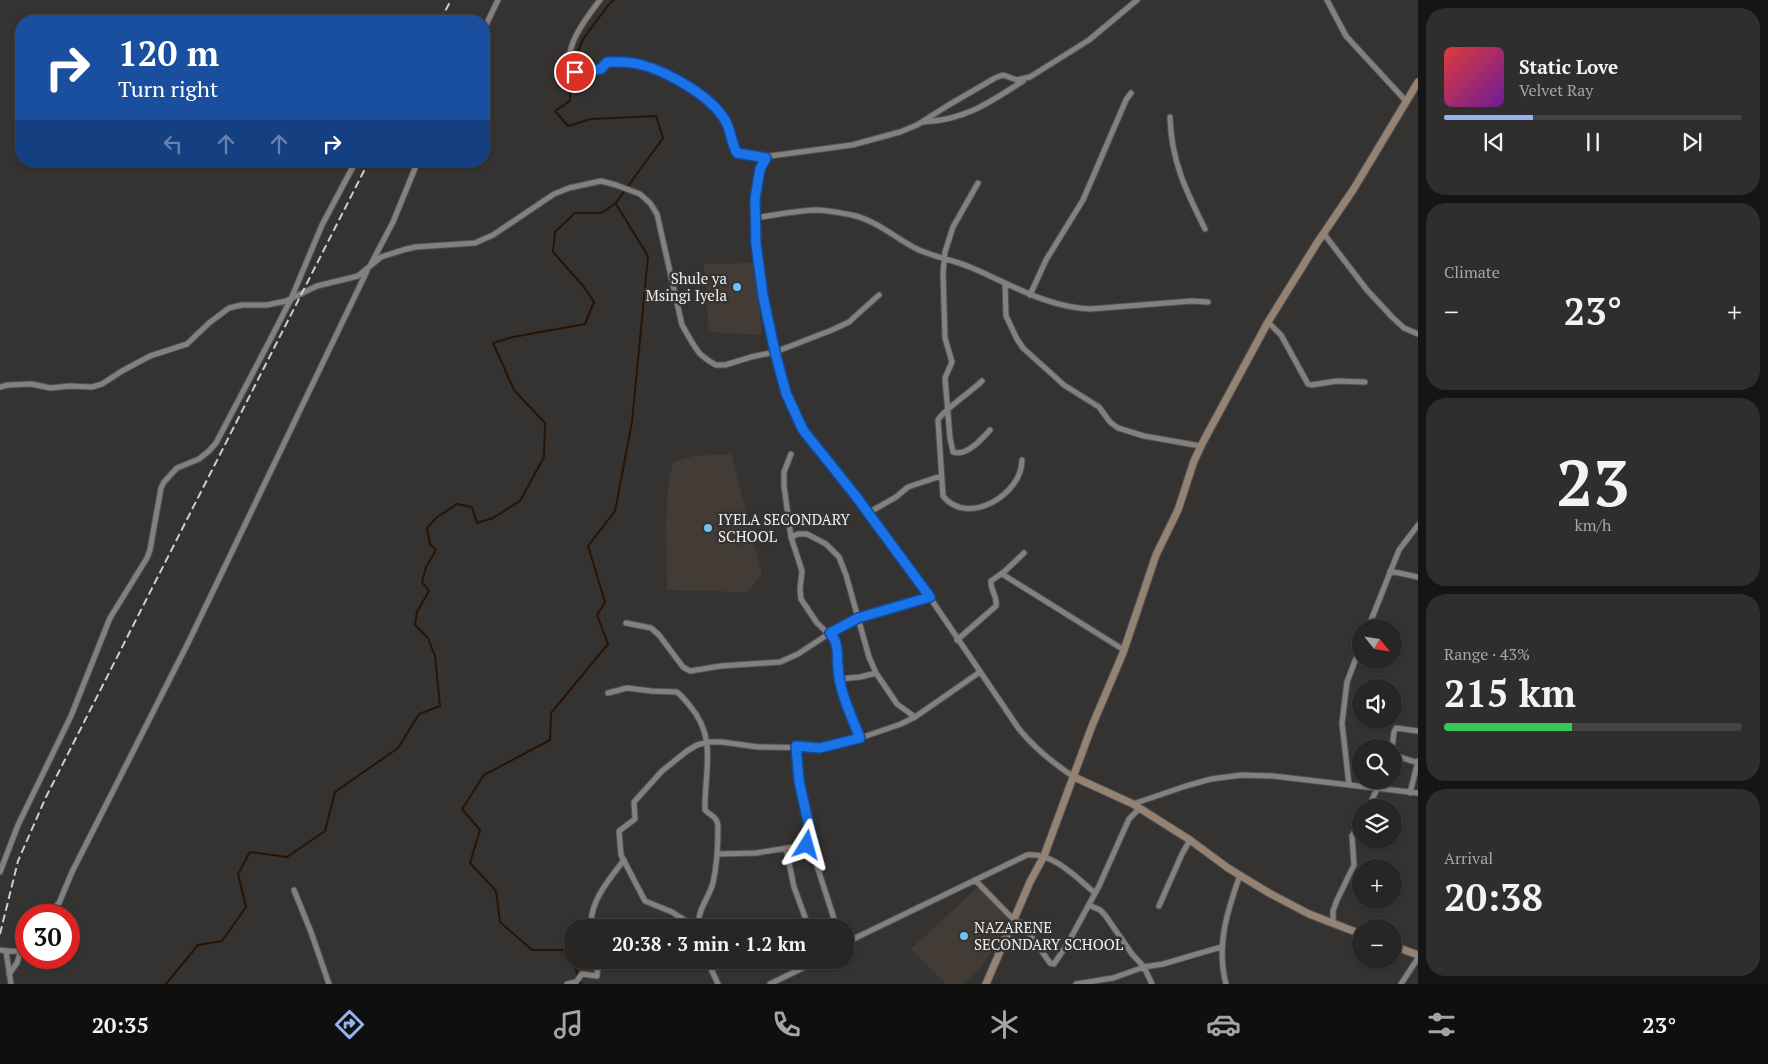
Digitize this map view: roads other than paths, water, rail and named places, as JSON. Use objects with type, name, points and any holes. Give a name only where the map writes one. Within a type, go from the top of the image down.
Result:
[{"type":"street","points":[[490,17],[498,0]]},
{"type":"street","points":[[600,0],[582,25],[572,46],[569,59],[571,70],[576,73],[586,72],[601,69],[607,62],[628,62],[641,64],[664,74],[690,88],[717,110],[726,122],[737,153],[766,158],[777,154],[858,143],[900,132],[922,122],[995,78],[1003,75],[1017,80],[1026,79]]},
{"type":"street","points":[[922,122],[940,121],[967,114],[1089,40],[1137,0]]},
{"type":"street","points":[[1327,0],[1336,13],[1340,26],[1346,36],[1406,101]]},
{"type":"street","points":[[986,984],[1030,882],[1044,856],[1092,726],[1124,650],[1156,555],[1178,510],[1201,446],[1268,322],[1353,190],[1418,82]]},
{"type":"street","points":[[1030,295],[1050,254],[1083,200],[1126,100],[1131,93]]},
{"type":"street","points":[[1170,118],[1170,134],[1174,155],[1187,194],[1205,229]]},
{"type":"street","points":[[766,158],[760,169],[756,190],[755,218],[763,296],[786,393],[803,430],[930,597],[957,640],[1019,729],[1033,746],[1074,777],[1136,806],[1269,893],[1309,914],[1352,930]]},
{"type":"street","points":[[0,872],[18,825],[68,721],[110,618],[147,558],[162,485],[177,468],[199,459],[209,452],[216,443],[291,299],[322,225],[353,167]]},
{"type":"street","points":[[57,904],[176,668],[349,306],[393,222],[416,167]]},
{"type":"street","points":[[0,387],[32,384],[50,388],[96,386],[105,383],[122,370],[150,356],[187,344],[209,322],[229,308],[242,305],[271,305],[291,299],[317,286],[358,276],[381,257],[415,247],[475,243],[501,230],[554,194],[569,188],[602,181],[640,194],[650,203],[657,214],[682,325],[692,344],[700,354],[716,365],[725,366],[751,357],[775,352],[844,325],[879,296]]},
{"type":"street","points":[[978,183],[958,214],[949,235],[945,258],[943,297],[945,338],[952,362],[945,378],[951,445],[955,453],[975,445],[990,430]]},
{"type":"street","points":[[755,218],[816,210],[852,215],[869,220],[919,250],[945,258],[1030,295],[1062,306],[1090,309],[1192,301],[1208,302]]},
{"type":"street","points":[[1324,234],[1367,290],[1392,317],[1404,328],[1418,334]]},
{"type":"street","points":[[1005,283],[1006,316],[1017,339],[1023,348],[1064,385],[1099,406],[1110,422],[1118,428],[1144,436],[1201,446]]},
{"type":"street","points":[[1268,322],[1281,335],[1302,377],[1308,384],[1338,381],[1365,382]]},
{"type":"street","points":[[982,381],[942,413],[938,420],[942,493],[945,499],[959,506],[976,508],[1003,497],[1020,473],[1022,460]]},
{"type":"street","points":[[791,454],[784,472],[784,486],[792,537],[802,571],[801,599],[817,623],[830,633],[834,639],[840,679],[860,738]]},
{"type":"street","points":[[868,513],[891,501],[908,487],[941,476]]},
{"type":"street","points":[[1372,619],[1399,550],[1418,526]]},
{"type":"street","points":[[792,537],[800,533],[812,536],[826,544],[839,557],[846,574],[876,673],[897,704],[915,717]]},
{"type":"street","points":[[957,640],[996,606],[991,584],[993,580],[1024,553]]},
{"type":"street","points":[[1390,572],[1418,577]]},
{"type":"street","points":[[1002,574],[1124,650]]},
{"type":"street","points":[[626,622],[651,628],[659,635],[683,667],[690,671],[721,666],[780,662],[798,654],[830,633],[858,618],[930,597]]},
{"type":"street","points":[[1349,785],[1342,723],[1347,682],[1352,669]]},
{"type":"street","points":[[683,919],[672,912],[645,901],[620,850],[618,831],[635,818],[634,802],[653,779],[670,764],[687,751],[707,742],[774,748],[796,746],[820,748],[860,738],[901,724],[915,717],[980,672]]},
{"type":"street","points":[[840,679],[876,673]]},
{"type":"street","points":[[608,693],[627,688],[677,692],[697,715],[704,727],[707,742],[708,769],[704,808],[718,820],[717,854],[711,890],[698,919]]},
{"type":"street","points":[[1393,739],[1396,728],[1418,731]]},
{"type":"street","points":[[796,746],[799,781],[822,884],[834,919]]},
{"type":"street","points":[[1402,757],[1418,762],[1410,793]]},
{"type":"street","points":[[975,880],[1014,920],[1022,923],[1050,963],[1054,964],[1089,905],[1136,806],[1211,779],[1242,775],[1273,776],[1352,785]]},
{"type":"street","points":[[1384,789],[1418,793]]},
{"type":"street","points":[[1159,906],[1190,840]]},
{"type":"street","points":[[717,854],[756,853],[813,844]]},
{"type":"street","points":[[786,848],[794,887],[806,919]]},
{"type":"street","points":[[1333,923],[1333,911],[1354,865],[1353,849]]},
{"type":"street","points":[[854,939],[1027,855],[1036,854],[1044,856],[1072,874],[1095,893]]},
{"type":"street","points":[[592,919],[598,895],[624,860]]},
{"type":"street","points":[[1226,984],[1221,947],[1227,911],[1240,875]]},
{"type":"street","points":[[294,890],[311,932],[328,984]]},
{"type":"street","points":[[1089,905],[1100,910],[1105,915],[1132,954],[1144,967],[1152,984]]},
{"type":"street","points":[[1076,984],[1113,978],[1144,967],[1163,964],[1221,947]]},
{"type":"street","points":[[1401,984],[1418,957],[1402,950]]},
{"type":"street","points":[[3,951],[11,984]]},
{"type":"street","points":[[9,974],[15,966]]},
{"type":"street","points":[[567,984],[576,982],[582,974],[597,976],[597,969]]},
{"type":"street","points":[[711,969],[718,984]]},
{"type":"street","points":[[770,984],[801,969]]},
{"type":"waterway","points":[[572,66],[583,39],[614,0]]},
{"type":"waterway","points":[[166,984],[198,945],[222,941],[246,907],[238,874],[250,852],[287,857],[325,831],[335,792],[398,748],[419,714],[440,706],[435,656],[428,638],[415,625],[417,612],[429,591],[422,582],[426,567],[436,550],[430,544],[427,528],[436,518],[457,504],[472,507],[477,523],[493,518],[520,501],[544,457],[545,423],[514,390],[493,343],[513,337],[585,324],[594,302],[584,287],[553,252],[555,232],[575,213],[601,213],[615,204],[663,138],[656,116],[591,119],[568,126],[555,111],[570,101],[571,71]]},
{"type":"waterway","points":[[581,984],[574,964],[562,950],[532,950],[500,922],[496,891],[470,863],[480,830],[462,809],[484,775],[550,740],[551,713],[608,644],[597,615],[605,602],[588,546],[615,511],[632,422],[648,256],[616,204]]},
{"type":"railway","points":[[443,15],[451,0]]},
{"type":"railway","points":[[0,934],[18,861],[46,797],[366,167]]},
{"type":"place","name":"Shule ya Msingi Iyela","points":[[737,287]]},
{"type":"place","name":"IYELA SECONDARY SCHOOL","points":[[708,528]]},
{"type":"place","name":"NAZARENE SECONDARY SCHOOL","points":[[964,936]]}]
